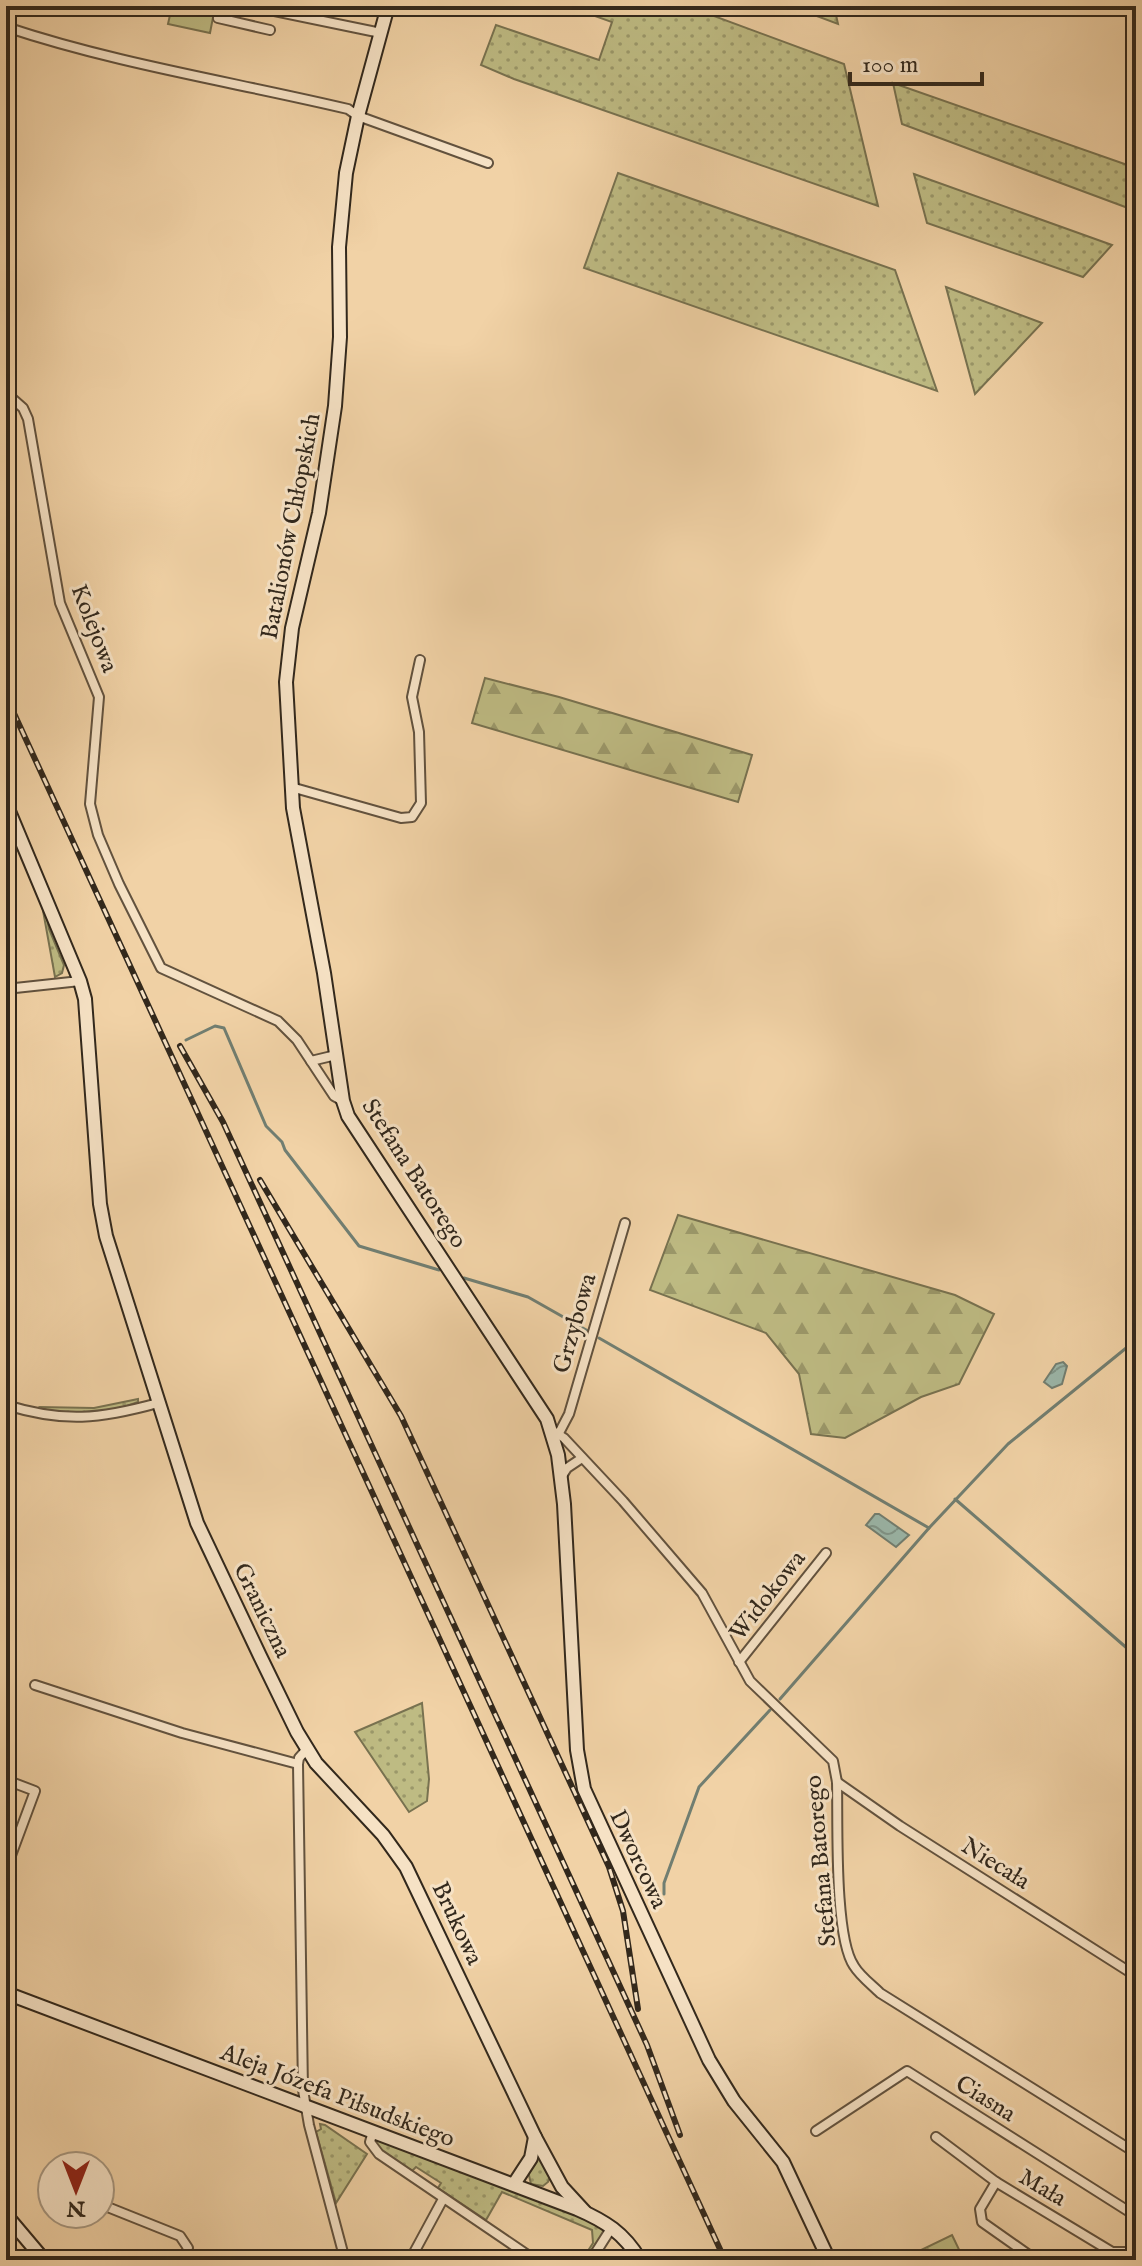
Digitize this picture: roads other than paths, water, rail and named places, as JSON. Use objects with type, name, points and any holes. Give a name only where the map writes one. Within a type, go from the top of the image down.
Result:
[{"type":"street","points":[[221,6],[218,18],[270,30]]},
{"type":"street","points":[[250,6],[381,33]]},
{"type":"street","name":"Batalionów Chłopskich","points":[[343,1101],[324,973],[290,787],[286,710],[288,656],[328,462],[338,373],[340,223],[346,173],[388,6]]},
{"type":"street","points":[[6,27],[40,39],[126,60],[348,109],[358,116],[488,163]]},
{"type":"street","name":"Kolejowa","points":[[6,393],[23,408],[28,419],[60,603],[99,697],[91,791],[93,819],[119,884],[161,968]]},
{"type":"street","points":[[290,787],[401,818],[412,817],[421,803],[422,792],[419,732],[412,697],[420,660]]},
{"type":"street","name":"Graniczna","points":[[6,804],[85,999],[100,1204],[106,1236],[158,1403],[197,1523],[307,1749]]},
{"type":"street","name":"Stefana Batorego","points":[[161,968],[278,1021],[297,1040],[334,1096],[343,1101],[348,1116],[556,1432],[702,1593],[750,1681],[833,1761],[837,1782],[842,1922],[845,1946],[853,1966],[880,1993],[1136,2153]]},
{"type":"street","points":[[6,989],[80,981]]},
{"type":"street","points":[[311,1061],[336,1055]]},
{"type":"street","name":"Grzybowa","points":[[556,1432],[569,1414],[625,1223]]},
{"type":"street","points":[[6,1405],[40,1416],[81,1418],[158,1403]]},
{"type":"street","name":"Dworcowa","points":[[556,1432],[562,1476],[577,1750],[584,1789],[709,2060],[734,2101],[783,2162],[829,2260]]},
{"type":"street","points":[[562,1476],[567,1468],[582,1458]]},
{"type":"street","name":"Widokowa","points":[[739,1662],[826,1553]]},
{"type":"street","points":[[35,1685],[182,1733],[298,1764]]},
{"type":"street","points":[[307,1749],[298,1764],[305,2106],[345,2260]]},
{"type":"street","name":"Brukowa","points":[[307,1749],[333,1783],[383,1835],[406,1867],[535,2137],[562,2187],[585,2212]]},
{"type":"street","points":[[1136,1778],[1131,1796],[1136,1806]]},
{"type":"street","points":[[6,1780],[35,1791],[6,1869]]},
{"type":"street","name":"Niecała","points":[[837,1782],[900,1826],[1136,1976]]},
{"type":"street","name":"Aleja Józefa Piłsudskiego","points":[[6,1993],[585,2212],[613,2226],[640,2260]]},
{"type":"street","name":"Ciasna","points":[[816,2131],[907,2071],[1136,2216]]},
{"type":"street","points":[[373,2131],[370,2142],[373,2148],[535,2260]]},
{"type":"street","points":[[514,2184],[531,2158],[535,2137]]},
{"type":"street","name":"Mała","points":[[936,2137],[996,2182],[1112,2252],[1136,2252]]},
{"type":"street","points":[[541,2195],[552,2183],[553,2171]]},
{"type":"street","points":[[996,2182],[980,2209],[982,2222],[1036,2260]]},
{"type":"street","points":[[410,2260],[443,2199]]},
{"type":"street","points":[[116,2210],[180,2236],[188,2248],[183,2260]]},
{"type":"street","points":[[6,2215],[44,2260]]},
{"type":"street","points":[[591,2260],[613,2226]]},
{"type":"water","points":[[1063,1362],[1067,1366],[1062,1384],[1052,1388],[1044,1382],[1056,1364]]},
{"type":"water","points":[[875,1514],[909,1535],[896,1547],[866,1525]]},
{"type":"waterway","points":[[186,1040],[215,1026],[224,1028],[266,1126],[282,1142],[359,1246],[439,1270]]},
{"type":"waterway","points":[[464,1278],[528,1297],[588,1331]]},
{"type":"waterway","points":[[599,1338],[929,1528],[1008,1444],[1136,1340]]},
{"type":"waterway","points":[[955,1499],[1136,1656]]},
{"type":"waterway","points":[[780,1699],[929,1528]]},
{"type":"waterway","points":[[664,1894],[664,1883],[699,1787],[770,1710]]},
{"type":"railway","points":[[6,696],[725,2260]]},
{"type":"railway","points":[[180,1046],[223,1122],[647,2045],[680,2135]]},
{"type":"railway","points":[[260,1180],[401,1416],[609,1867],[623,1911],[638,2009]]}]
